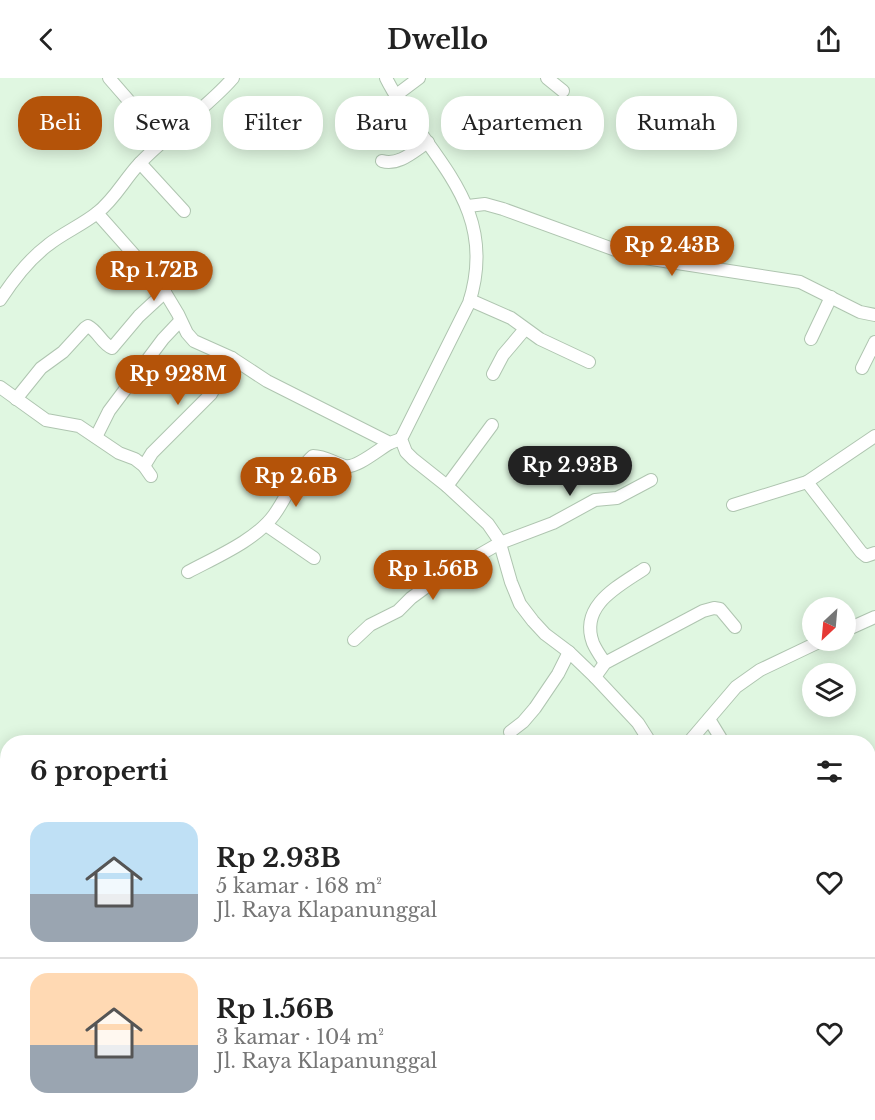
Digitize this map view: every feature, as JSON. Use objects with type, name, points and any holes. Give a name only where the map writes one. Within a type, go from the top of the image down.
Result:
[{"type":"street","points":[[109,78],[125,96]]},
{"type":"street","points":[[211,99],[233,78]]},
{"type":"street","points":[[386,78],[395,96],[419,78]]},
{"type":"street","points":[[547,78],[563,92]]},
{"type":"street","points":[[188,572],[232,549],[266,525],[304,465],[313,456],[320,456],[342,466],[352,467],[396,441],[470,300],[476,262],[468,206],[456,183],[429,143]]},
{"type":"street","points":[[0,300],[34,257],[58,238],[97,213],[153,150]]},
{"type":"street","points":[[382,161],[390,164],[415,150]]},
{"type":"street","points":[[140,163],[184,211]]},
{"type":"street","points":[[468,206],[485,204],[497,207],[632,256],[800,282],[860,312],[875,315]]},
{"type":"street","points":[[97,213],[139,259],[165,292],[187,333],[195,340],[232,358],[267,381],[396,441],[413,459],[447,486],[488,524],[500,543],[520,604],[545,634],[569,652],[595,677],[638,723],[646,735]]},
{"type":"street","points":[[16,399],[45,365],[63,352],[85,328],[88,326],[93,329],[106,345],[112,348],[139,316],[165,292]]},
{"type":"street","points":[[811,339],[831,297]]},
{"type":"street","points":[[470,300],[511,318],[540,339],[589,362]]},
{"type":"street","points":[[96,437],[108,411],[163,339],[180,321]]},
{"type":"street","points":[[493,374],[503,355],[525,329]]},
{"type":"street","points":[[862,368],[875,342]]},
{"type":"street","points":[[0,387],[46,420],[79,426],[119,453],[135,459],[147,471],[152,453],[212,394],[232,358]]},
{"type":"street","points":[[447,486],[492,425]]},
{"type":"street","points":[[733,505],[807,482],[875,435]]},
{"type":"street","points":[[354,640],[370,626],[398,611],[426,587],[445,578],[500,543],[553,523],[595,500],[617,498],[651,480]]},
{"type":"street","points":[[807,482],[861,552],[866,556],[875,553]]},
{"type":"street","points":[[266,525],[314,558]]},
{"type":"street","points":[[605,663],[593,644],[590,632],[591,619],[601,599],[644,569]]},
{"type":"street","points":[[595,677],[605,663],[703,611],[720,609],[735,627]]},
{"type":"street","points":[[856,627],[874,621]]},
{"type":"street","points":[[695,735],[729,693],[760,669],[802,650]]},
{"type":"street","points":[[510,732],[524,722],[535,708],[558,674],[569,652]]},
{"type":"street","points":[[709,719],[719,735]]}]
